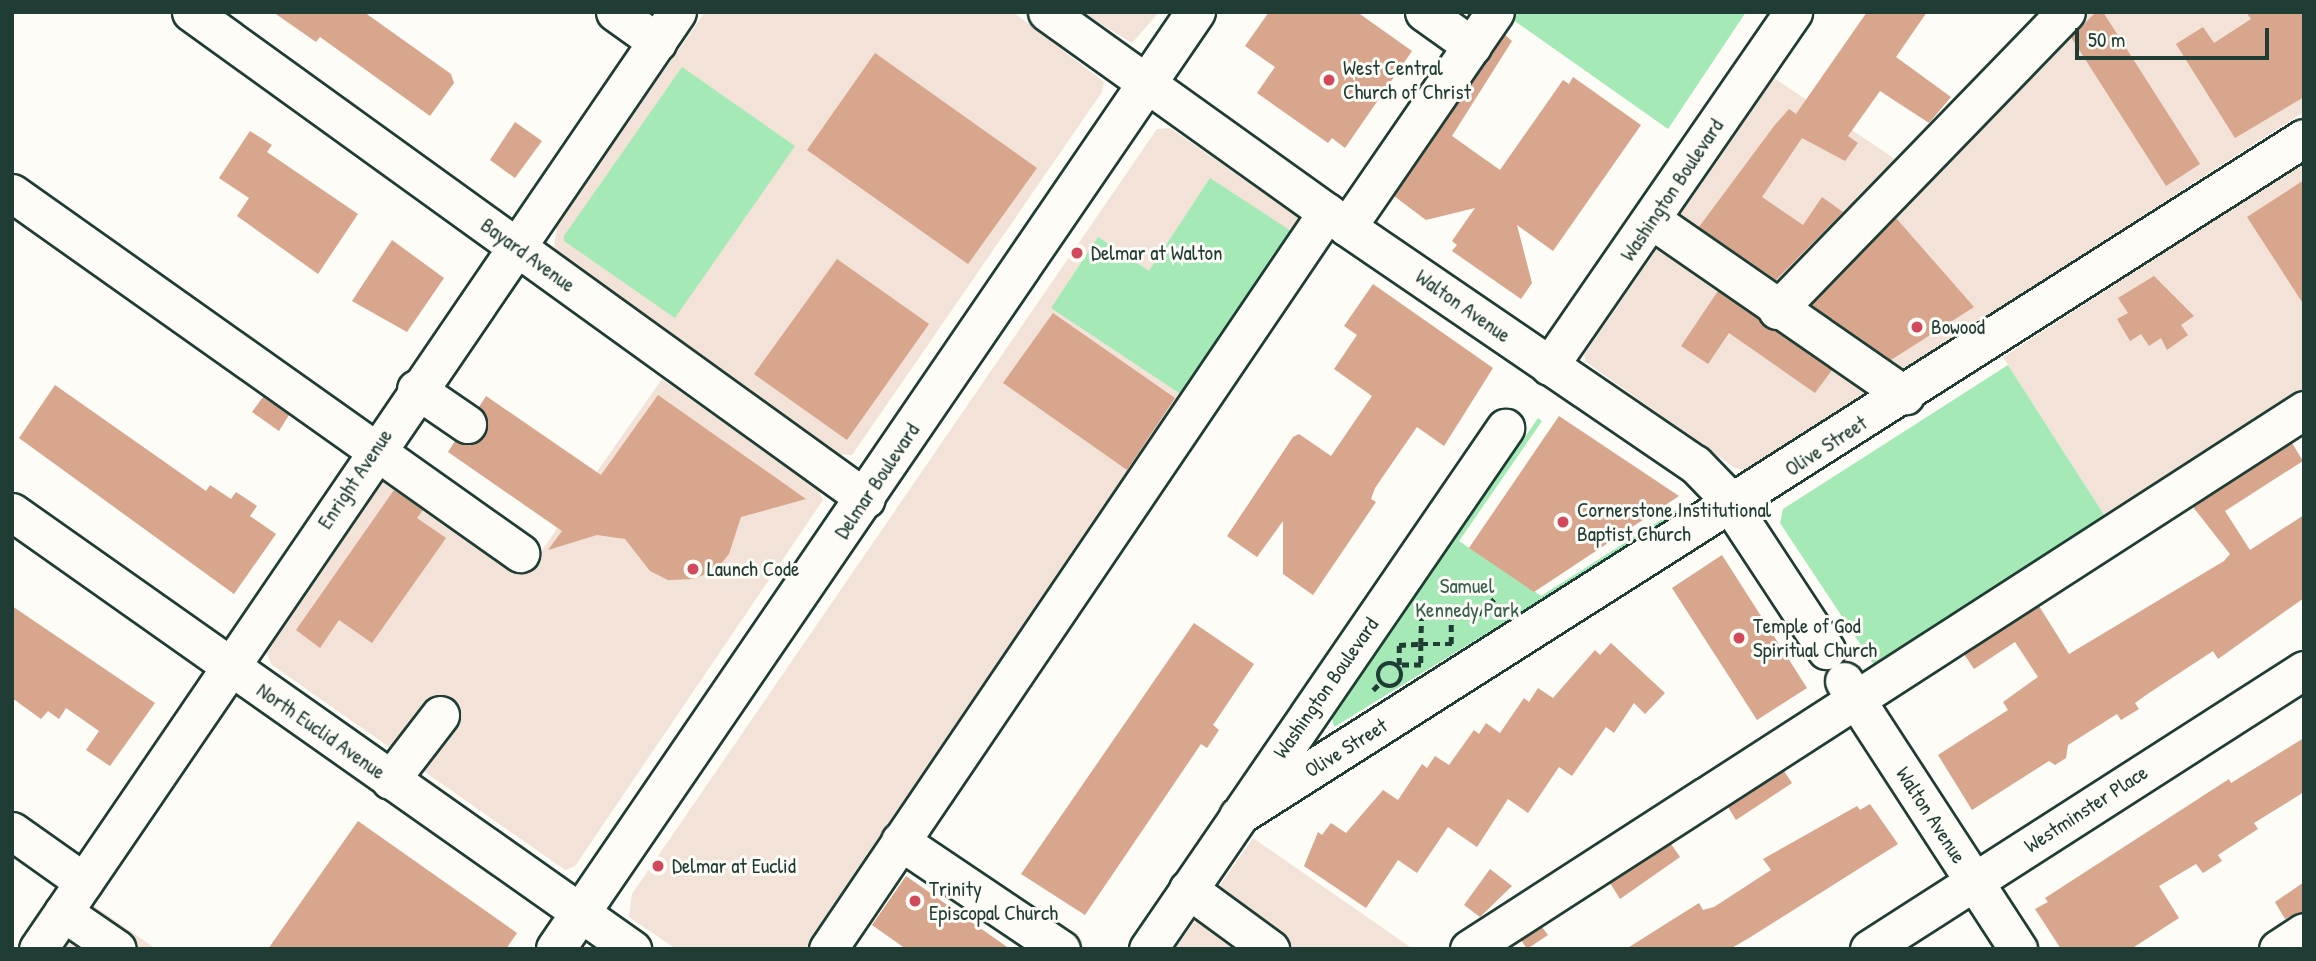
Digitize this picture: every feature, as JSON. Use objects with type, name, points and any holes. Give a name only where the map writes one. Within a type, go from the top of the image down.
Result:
[{"type":"main road","name":"Delmar Boulevard","points":[[556,949],[866,499],[1196,12]]},
{"type":"street","name":"Bayard Avenue","points":[[191,12],[866,499]]},
{"type":"street","points":[[615,12],[657,42]]},
{"type":"street","name":"Enright Avenue","points":[[38,949],[373,451],[677,12]]},
{"type":"street","name":"Walton Avenue","points":[[1047,12],[1337,219],[1695,464],[1732,506],[1826,650]]},
{"type":"street","points":[[1423,12],[1472,46]]},
{"type":"street","points":[[828,949],[900,841],[1337,219],[1472,46],[1495,12]]},
{"type":"street","name":"Washington Boulevard","points":[[1549,366],[1793,12]]},
{"type":"street","points":[[1777,310],[2066,12]]},
{"type":"street","name":"Olive Street","points":[[1238,816],[1732,506],[2304,138]]},
{"type":"street","points":[[12,193],[520,554]]},
{"type":"street","points":[[1652,220],[1777,310],[1905,395]]},
{"type":"street","points":[[416,389],[467,424]]},
{"type":"street","points":[[1468,949],[1850,689],[2304,410]]},
{"type":"street","name":"Washington Boulevard","points":[[1148,949],[1505,428]]},
{"type":"street","name":"North Euclid Avenue","points":[[12,512],[632,949]]},
{"type":"street","name":"Westminster Place","points":[[1869,949],[2304,670]]},
{"type":"street","name":"Walton Avenue","points":[[1850,689],[2018,949]]},
{"type":"street","points":[[390,780],[440,715]]},
{"type":"street","points":[[12,831],[84,882]]},
{"type":"street","points":[[900,841],[1061,949]]},
{"type":"street","points":[[1188,889],[1270,949]]},
{"type":"street","points":[[63,912],[117,949]]},
{"type":"street","points":[[2278,949],[2304,932]]},
{"type":"path","points":[[1373,690],[1380,682],[1381,667],[1421,665],[1422,614],[1481,613],[1495,598]]},
{"type":"path","points":[[1380,682],[1398,684],[1399,644],[1451,644],[1451,614]]},
{"type":"shaded area","points":[[705,12],[1013,12],[1104,82],[1102,92],[852,455],[837,454],[554,251],[557,223]]},
{"type":"shaded area","points":[[1082,12],[1159,12],[1132,43]]},
{"type":"shaded area","points":[[2079,12],[2304,12],[2304,112],[1747,470],[1735,468],[1586,362],[1584,355],[1774,78],[1919,175]]},
{"type":"shaded area","points":[[1170,128],[1309,224],[808,949],[676,949],[629,917],[632,894],[1157,129]]},
{"type":"shaded area","points":[[2304,162],[2304,398],[2110,524],[2003,357]]},
{"type":"shaded area","points":[[662,379],[818,489],[823,500],[575,866],[565,870],[272,665],[266,652],[388,471],[528,570]]},
{"type":"shaded area","points":[[1253,838],[1413,949],[1175,949]]},
{"type":"shaded area","points":[[93,905],[156,949],[62,949]]},
{"type":"green space","points":[[1502,12],[1746,12],[1668,129]]},
{"type":"green space","points":[[682,67],[795,146],[675,318],[564,241],[564,236]]},
{"type":"green space","points":[[1210,178],[1294,233],[1185,397],[1051,308],[1098,237],[1149,271]]},
{"type":"green space","points":[[2008,365],[2110,524],[1878,671],[1780,523],[1783,509]]},
{"type":"green space","name":"Samuel Kennedy Park","points":[[1538,418],[1542,421],[1459,541],[1541,596],[1678,509],[1681,514],[1334,727],[1332,718]]},
{"type":"building","points":[[273,12],[364,12],[451,74],[454,83],[430,116],[320,37],[316,42]]},
{"type":"building","name":"West Central Church of Christ","points":[[1269,12],[1357,12],[1412,51],[1345,148],[1332,138],[1328,143],[1257,93],[1275,67],[1245,46]]},
{"type":"building","points":[[1867,12],[1927,12],[1896,57],[1951,97],[1929,123],[1880,91],[1848,136],[1858,143],[1845,161],[1802,138],[1762,197],[1803,225],[1822,197],[1843,212],[1776,280],[1699,227],[1774,126],[1789,109],[1796,114]]},
{"type":"building","points":[[2096,12],[2103,12],[2200,164],[2166,186],[2071,37]]},
{"type":"building","points":[[2246,12],[2304,12],[2304,97],[2235,138],[2176,44],[2203,27],[2214,43],[2251,19]]},
{"type":"building","points":[[1505,35],[1512,41],[1452,136],[1500,170],[1563,80],[1569,84],[1573,77],[1641,125],[1553,251],[1517,225],[1532,283],[1521,299],[1452,251],[1457,245],[1452,241],[1475,208],[1426,220],[1394,196]]},
{"type":"building","points":[[875,53],[1037,168],[968,264],[807,150]]},
{"type":"building","points":[[515,122],[542,141],[515,178],[490,160]]},
{"type":"building","points":[[250,131],[272,145],[267,152],[358,214],[318,274],[237,216],[249,198],[219,178]]},
{"type":"building","points":[[2304,180],[2304,305],[2247,217]]},
{"type":"building","points":[[1896,218],[1974,307],[1891,360],[1811,305]]},
{"type":"building","points":[[392,240],[444,278],[407,332],[352,301]]},
{"type":"building","points":[[837,259],[929,324],[847,440],[754,374]]},
{"type":"building","points":[[2154,276],[2194,316],[2181,325],[2188,335],[2167,350],[2161,338],[2149,346],[2141,334],[2130,341],[2117,319],[2128,313],[2118,298]]},
{"type":"building","points":[[1373,284],[1493,368],[1444,446],[1417,427],[1375,488],[1371,499],[1376,502],[1313,595],[1283,574],[1283,521],[1257,557],[1227,536],[1293,437],[1299,434],[1331,456],[1372,396],[1334,369],[1357,335],[1344,326]]},
{"type":"building","points":[[1718,291],[1832,370],[1815,393],[1729,333],[1708,364],[1681,346]]},
{"type":"building","points":[[1053,313],[1175,398],[1127,470],[1003,383]]},
{"type":"building","points":[[55,385],[206,491],[210,485],[231,499],[236,492],[257,506],[250,516],[276,534],[234,594],[19,438]]},
{"type":"building","points":[[658,395],[806,499],[741,517],[729,554],[716,570],[693,579],[668,580],[650,571],[625,539],[597,535],[548,550],[562,531],[448,452],[455,441],[475,443],[485,435],[486,416],[479,407],[486,396],[601,475]]},
{"type":"building","points":[[263,397],[289,415],[279,431],[252,412]]},
{"type":"building","name":"Cornerstone Institutional Baptist Church","points":[[1559,416],[1679,496],[1534,592],[1469,548]]},
{"type":"building","points":[[2292,443],[2303,461],[2225,511],[2250,550],[2304,515],[2304,598],[2218,659],[2213,651],[2149,693],[2135,703],[2139,709],[2121,720],[2117,714],[2068,745],[2066,758],[2055,765],[2049,761],[1972,810],[1938,755],[2008,710],[2003,702],[2038,677],[2015,642],[1974,669],[1964,654],[2039,606],[2069,654],[2224,561],[2230,554],[2193,507]]},
{"type":"building","points":[[394,490],[423,510],[417,518],[446,538],[372,643],[339,620],[320,648],[296,630]]},
{"type":"building","name":"Temple of God Spiritual Church","points":[[1722,555],[1807,688],[1757,720],[1672,588]]},
{"type":"building","points":[[12,606],[155,703],[110,766],[86,750],[99,731],[66,708],[59,719],[48,711],[41,719],[12,698]]},
{"type":"building","points":[[1194,623],[1254,664],[1213,725],[1219,730],[1207,748],[1201,744],[1085,915],[1021,874]]},
{"type":"building","points":[[1611,643],[1665,693],[1645,714],[1634,703],[1614,733],[1606,727],[1572,776],[1559,767],[1528,813],[1508,799],[1477,847],[1448,827],[1417,873],[1398,860],[1366,908],[1304,866],[1318,832],[1322,835],[1331,823],[1346,833],[1383,790],[1398,800],[1422,764],[1427,768],[1435,756],[1449,765],[1474,730],[1479,734],[1486,723],[1500,733],[1524,698],[1529,702],[1538,688],[1553,698],[1595,650],[1600,655]]},
{"type":"building","points":[[2304,738],[2304,792],[2254,823],[2258,829],[2218,855],[2222,861],[2203,873],[2196,864],[2159,886],[2179,918],[2131,949],[2061,949],[2035,909],[2048,902],[2045,898],[2229,779],[2231,783]]},
{"type":"building","points":[[1784,771],[1792,783],[1736,820],[1728,807]]},
{"type":"building","points":[[1870,804],[1898,844],[1749,938],[1730,949],[1626,949],[1699,903],[1703,910],[1714,907],[1771,870],[1763,859],[1857,806],[1860,810]]},
{"type":"building","points":[[358,821],[517,933],[506,949],[268,949]]},
{"type":"building","points":[[1671,844],[1680,857],[1620,899],[1610,883]]},
{"type":"building","points":[[1490,869],[1512,886],[1480,917],[1464,905]]},
{"type":"building","name":"Trinity Episcopal Church","points":[[906,876],[1010,949],[906,949],[872,925]]},
{"type":"building","points":[[2304,882],[2304,911],[2285,919],[2275,902]]},
{"type":"building","points":[[1542,927],[1548,935],[1527,949],[1521,940]]},
{"type":"place","name":"West Central Church of Christ","points":[[1329,80]]},
{"type":"place","name":"Delmar at Walton","points":[[1077,253]]},
{"type":"place","name":"Bowood","points":[[1917,327]]},
{"type":"place","name":"Cornerstone Institutional Baptist Church","points":[[1563,522]]},
{"type":"place","name":"Launch Code","points":[[693,569]]},
{"type":"place","name":"Temple of God Spiritual Church","points":[[1739,638]]},
{"type":"place","name":"Delmar at Euclid","points":[[658,866]]},
{"type":"place","name":"Trinity Episcopal Church","points":[[915,901]]}]
